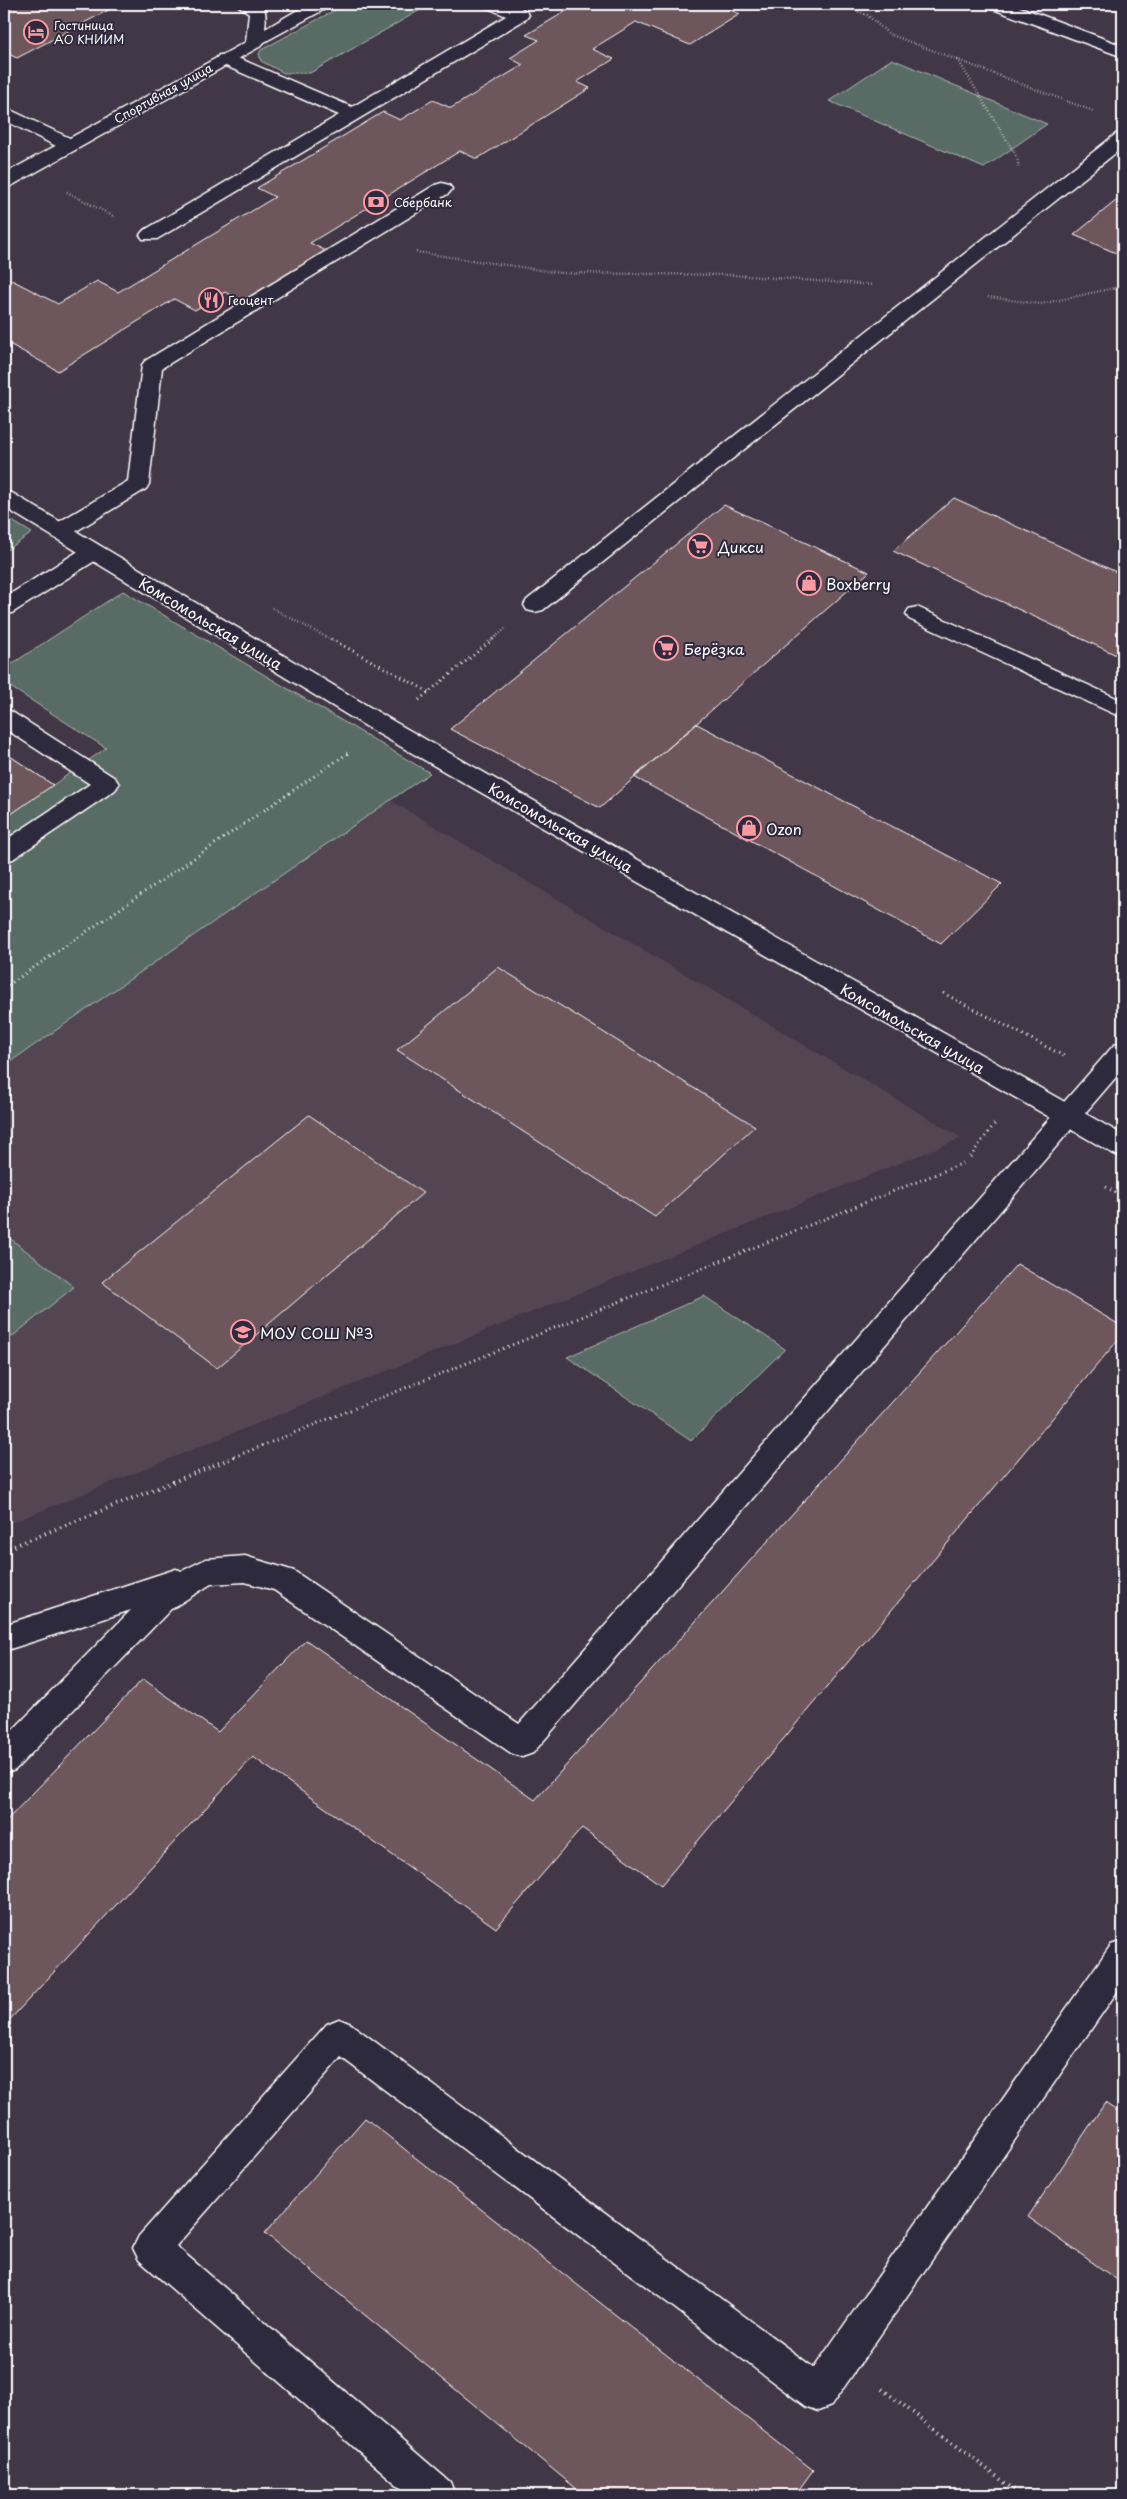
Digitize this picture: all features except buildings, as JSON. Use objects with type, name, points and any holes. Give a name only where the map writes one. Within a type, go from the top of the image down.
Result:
[{"type":"street","points":[[245,4],[258,11],[255,42]]},
{"type":"street","name":"Спортивная улица","points":[[4,182],[321,4]]},
{"type":"street","points":[[150,235],[520,15],[494,4]]},
{"type":"street","points":[[996,4],[1123,52]]},
{"type":"street","points":[[225,58],[353,114]]},
{"type":"street","points":[[4,113],[69,145]]},
{"type":"street","points":[[535,605],[1123,138]]},
{"type":"street","points":[[60,532],[138,484],[152,365],[442,189]]},
{"type":"street","name":"Комсомольская улица","points":[[4,498],[385,727],[1018,1088],[1070,1115],[1123,1147]]},
{"type":"street","points":[[4,608],[94,552]]},
{"type":"street","points":[[917,614],[1123,710]]},
{"type":"street","points":[[4,717],[108,784],[4,853]]},
{"type":"street","points":[[4,1638],[206,1572],[245,1569],[283,1580],[522,1743],[1123,1052]]},
{"type":"street","points":[[4,1760],[160,1600],[206,1572]]},
{"type":"street","points":[[437,2495],[151,2248],[339,2035],[818,2393],[1123,1956]]},
{"type":"path","points":[[839,4],[868,15],[889,34],[1094,111]]},
{"type":"path","points":[[957,59],[1017,157],[1024,216]]},
{"type":"path","points":[[24,170],[150,235]]},
{"type":"path","points":[[414,251],[561,273],[733,275],[932,290],[1041,304],[1123,286]]},
{"type":"path","points":[[1110,289],[1123,290]]},
{"type":"path","points":[[4,988],[385,727],[535,605]]},
{"type":"path","points":[[4,1550],[364,1403],[965,1164],[1018,1088]]},
{"type":"path","points":[[841,2358],[1021,2495]]},
{"type":"shaded area","name":"МОУ СОШ №3","points":[[390,800],[962,1138],[4,1526],[4,1066]]},
{"type":"green space","points":[[346,4],[422,4],[422,9],[310,73],[284,73],[261,61],[259,54],[261,50]]},
{"type":"green space","points":[[892,59],[1047,124],[984,168],[829,101]]},
{"type":"green space","points":[[4,516],[32,533],[4,552]]},
{"type":"green space","points":[[123,591],[430,773],[4,1066],[4,752],[53,785],[106,748],[4,683],[4,669]]},
{"type":"green space","points":[[4,1234],[74,1287],[4,1343]]},
{"type":"green space","points":[[704,1296],[785,1349],[691,1441],[567,1357]]},
{"type":"place","name":"Гостиница АО КНИИМ","points":[[36,32]]},
{"type":"place","name":"Сбербанк","points":[[376,202]]},
{"type":"place","name":"Геоцент","points":[[211,300]]},
{"type":"place","name":"Дикси","points":[[700,546]]},
{"type":"place","name":"Boxberry","points":[[809,583]]},
{"type":"place","name":"Берёзка","points":[[666,648]]},
{"type":"place","name":"Ozon","points":[[749,828]]},
{"type":"place","name":"МОУ СОШ №3","points":[[243,1332]]}]
